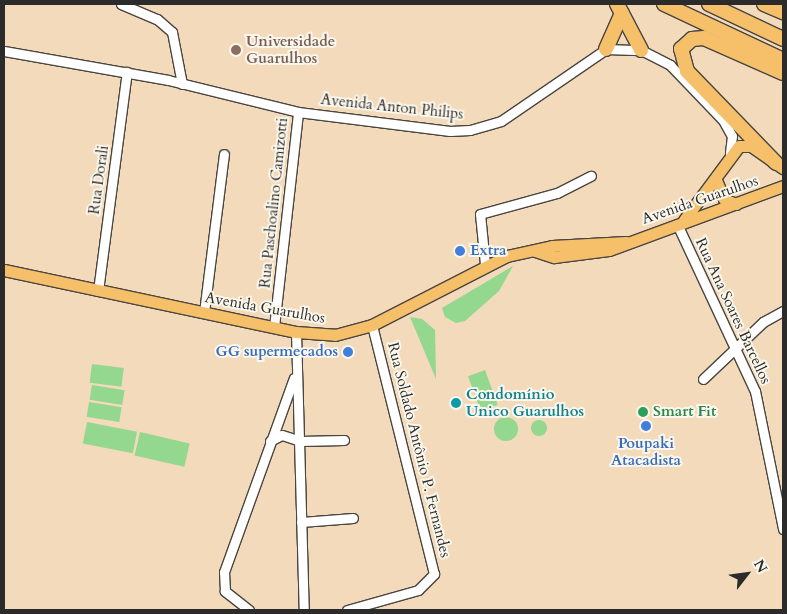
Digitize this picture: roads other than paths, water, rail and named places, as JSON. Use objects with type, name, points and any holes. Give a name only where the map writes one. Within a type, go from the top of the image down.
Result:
[{"type":"highway","points":[[664,4],[783,60]]},
{"type":"highway","points":[[709,4],[783,39]]},
{"type":"highway","points":[[764,4],[783,12]]},
{"type":"highway","points":[[606,49],[619,8]]},
{"type":"highway","points":[[619,8],[629,34],[641,50]]},
{"type":"highway","points":[[780,166],[687,71],[681,48],[692,39],[704,38],[783,73]]},
{"type":"main road","points":[[680,222],[716,180],[730,153],[739,146],[751,146],[780,166]]},
{"type":"main road","points":[[716,180],[724,199],[736,204]]},
{"type":"main road","name":"Avenida Guarulhos","points":[[4,270],[274,328],[335,335],[372,325],[485,264],[535,251],[626,242],[783,186]]},
{"type":"street","points":[[121,4],[166,25],[175,42],[175,64],[182,84]]},
{"type":"street","points":[[606,49],[641,50],[670,65],[723,120],[732,136],[730,153]]},
{"type":"street","name":"Avenida Anton Philips","points":[[4,51],[168,80],[298,112],[470,130],[501,121],[606,49]]},
{"type":"street","points":[[168,80],[175,64]]},
{"type":"street","name":"Rua Dorali","points":[[98,291],[127,72]]},
{"type":"street","name":"Rua Paschoalino Camizotti","points":[[274,328],[298,112]]},
{"type":"street","points":[[204,312],[224,154]]},
{"type":"street","points":[[485,264],[480,214],[557,193],[591,176]]},
{"type":"street","name":"Rua Ana Soares Barcellos","points":[[680,222],[737,349],[761,413],[783,529]]},
{"type":"street","points":[[703,379],[737,349],[763,322],[783,311]]},
{"type":"street","name":"Rua Soldado Antônio P. Fernandes","points":[[347,610],[418,590],[434,574],[372,325]]},
{"type":"street","points":[[296,332],[295,376],[300,441],[304,610]]},
{"type":"street","points":[[248,610],[226,591],[224,572],[295,376]]},
{"type":"street","points":[[270,441],[282,435],[300,441],[344,440]]},
{"type":"street","points":[[301,522],[353,518]]},
{"type":"place","name":"Universidade Guarulhos","points":[[236,50]]},
{"type":"place","name":"Extra","points":[[460,251]]},
{"type":"place","name":"GG supermecados","points":[[348,352]]},
{"type":"place","name":"Condomínio Unico Guarulhos","points":[[456,403]]},
{"type":"place","name":"Smart Fit","points":[[643,412]]},
{"type":"place","name":"Poupaki Atacadista","points":[[646,426]]}]
